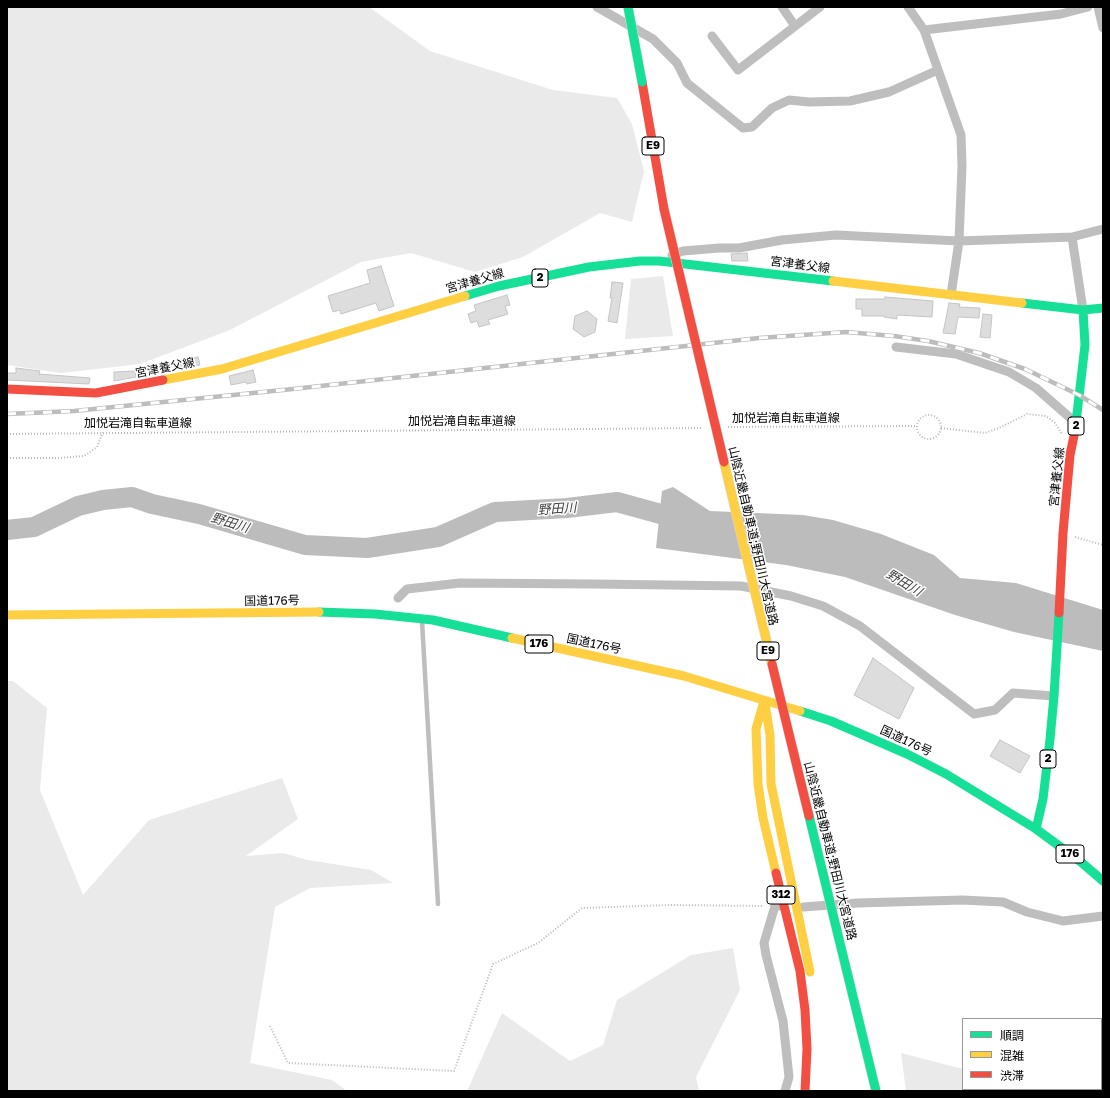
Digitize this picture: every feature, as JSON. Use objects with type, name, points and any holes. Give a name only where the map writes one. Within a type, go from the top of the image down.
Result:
[{"type":"main road","name":"山陰近畿自動車道;野田川大宮道路","points":[[628,7],[664,209],[750,574],[876,1091]]},
{"type":"main road","name":"宮津養父線","points":[[7,389],[96,393],[222,369],[499,286],[588,267],[640,261],[659,261],[1083,310],[1085,345],[1076,423],[1070,455],[1062,542],[1054,692],[1043,799],[1036,829]]},
{"type":"main road","points":[[1083,310],[1103,308]]},
{"type":"main road","name":"国道176号","points":[[7,615],[304,612],[375,614],[433,620],[684,676],[831,721],[907,754],[946,774],[1036,829],[1081,862],[1103,881]]},
{"type":"main road","name":"312","points":[[764,701],[770,734],[771,784],[812,981]]},
{"type":"main road","name":"312","points":[[764,701],[756,729],[758,784],[763,818],[800,971],[806,1010],[807,1049],[805,1091]]},
{"type":"street","points":[[598,7],[653,39],[677,63],[687,82],[743,128],[752,127],[772,108],[790,100],[809,102],[850,101],[889,92],[938,70]]},
{"type":"street","points":[[782,7],[795,26]]},
{"type":"street","points":[[712,36],[738,70],[820,7]]},
{"type":"street","points":[[908,7],[924,30],[961,135],[962,166],[959,240],[951,295]]},
{"type":"street","points":[[924,30],[1062,14],[1088,7]]},
{"type":"street","points":[[1098,7],[1103,28]]},
{"type":"street","points":[[659,261],[683,251],[739,248],[782,240],[836,235],[959,240],[1072,237],[1103,229]]},
{"type":"street","points":[[1072,237],[1083,310]]},
{"type":"street","points":[[896,347],[956,354],[1009,372],[1036,388],[1076,423]]},
{"type":"street","points":[[398,598],[407,589],[460,584],[740,586],[792,596],[823,606],[860,626],[974,714],[995,710],[1013,693],[1054,692]]},
{"type":"street","points":[[803,907],[858,903],[962,900],[1003,902],[1027,912],[1063,921],[1103,916]]},
{"type":"street","points":[[777,906],[764,943],[783,1021],[789,1077],[785,1091]]},
{"type":"lane","points":[[422,619],[438,904]]},
{"type":"path","points":[[941,428],[985,432],[999,428],[1027,414],[1046,416],[1055,422],[1063,435]]},
{"type":"path","points":[[926,415],[933,416],[939,421],[941,428],[937,436],[928,439],[919,435],[916,426],[919,419],[926,415]]},
{"type":"path","name":"加悦岩滝自転車道線","points":[[726,428],[916,426]]},
{"type":"path","name":"加悦岩滝自転車道線","points":[[7,434],[710,428]]},
{"type":"path","points":[[7,458],[58,458],[84,456],[97,447],[103,432]]},
{"type":"path","points":[[1069,535],[1103,545]]},
{"type":"path","points":[[270,1026],[288,1063],[454,1071],[493,964],[538,943],[582,908],[671,905],[777,906]]},
{"type":"shaded area","points":[[7,7],[369,7],[430,51],[553,90],[617,98],[632,124],[644,171],[632,222],[600,213],[523,257],[475,272],[411,253],[361,262],[230,330],[140,364],[61,373],[7,365]]},
{"type":"shaded area","points":[[663,276],[673,336],[625,339],[631,279]]},
{"type":"shaded area","points":[[7,681],[13,681],[47,708],[40,790],[83,895],[149,820],[282,778],[298,819],[246,856],[283,853],[308,860],[371,870],[393,883],[310,888],[275,907],[250,1063],[332,1080],[347,1091],[7,1091]]},
{"type":"shaded area","points":[[733,948],[740,990],[696,1077],[699,1091],[467,1091],[502,1013],[570,1061],[603,1045],[617,1000],[691,955]]},
{"type":"shaded area","points":[[901,1053],[962,1069],[962,1090],[1102,1090],[1102,1084],[1103,1086],[1103,1091],[906,1091]]},
{"type":"water","points":[[673,487],[710,511],[803,515],[833,520],[881,534],[934,555],[960,578],[1016,583],[1103,610],[1103,651],[1014,632],[955,615],[845,577],[786,565],[656,548],[662,491]]},
{"type":"building","points":[[747,253],[748,261],[732,261],[731,254]]},
{"type":"building","points":[[381,266],[394,306],[379,311],[376,303],[341,314],[340,310],[333,312],[328,296],[370,283],[367,270]]},
{"type":"building","points":[[612,282],[623,283],[617,323],[608,321],[612,298],[610,298]]},
{"type":"building","points":[[507,295],[510,305],[505,306],[508,314],[488,320],[490,324],[479,327],[477,321],[471,323],[468,314],[476,311],[474,305]]},
{"type":"building","points":[[885,297],[933,301],[932,317],[897,315],[897,319],[884,316],[862,316],[862,309],[856,309],[856,299],[885,299]]},
{"type":"building","points":[[949,303],[960,304],[959,307],[980,308],[979,318],[958,317],[955,334],[943,333]]},
{"type":"building","points":[[587,311],[597,319],[595,332],[584,337],[573,329],[575,316]]},
{"type":"building","points":[[983,314],[992,315],[990,338],[980,337]]},
{"type":"building","points":[[198,357],[200,365],[181,368],[180,361]]},
{"type":"building","points":[[16,368],[40,371],[39,374],[90,378],[89,384],[7,380],[7,373],[16,373]]},
{"type":"building","points":[[253,370],[256,382],[231,385],[229,376]]},
{"type":"building","points":[[135,371],[136,377],[114,381],[114,372]]},
{"type":"building","points":[[873,658],[914,688],[899,719],[854,695]]},
{"type":"building","points":[[1000,740],[1030,756],[1020,773],[990,756]]},
{"type":"waterway","name":"野田川","points":[[7,530],[34,527],[78,506],[103,500],[132,497],[152,504],[199,514],[305,545],[367,548],[438,537],[495,512],[567,508],[617,502],[686,521]]},
{"type":"railway","points":[[7,414],[74,411],[293,389],[759,338],[846,332],[894,336],[928,341],[979,353],[1025,369],[1079,395],[1103,410]]},
{"type":"traffic: fast","points":[[628,7],[642,82]]},
{"type":"traffic: fast","points":[[465,296],[499,286],[589,267],[640,261],[659,261],[833,281]]},
{"type":"traffic: fast","points":[[1022,303],[1083,310],[1085,345],[1075,431]]},
{"type":"traffic: fast","points":[[1083,310],[1103,308]]},
{"type":"traffic: fast","points":[[319,612],[375,614],[433,620],[512,638]]},
{"type":"traffic: fast","points":[[1036,829],[1043,799],[1050,739],[1059,613]]},
{"type":"traffic: fast","points":[[800,711],[831,721],[907,754],[946,774],[1036,829],[1081,862],[1103,881]]},
{"type":"traffic: fast","points":[[809,816],[876,1091]]},
{"type":"traffic: slow","points":[[833,281],[1022,303]]},
{"type":"traffic: slow","points":[[163,380],[222,369],[465,296]]},
{"type":"traffic: slow","points":[[724,462],[772,664]]},
{"type":"traffic: slow","points":[[7,615],[319,612]]},
{"type":"traffic: slow","points":[[512,638],[684,676],[800,711]]},
{"type":"traffic: slow","points":[[764,701],[756,729],[758,784],[763,818],[776,873]]},
{"type":"traffic: slow","points":[[765,704],[770,735],[771,784],[810,972]]},
{"type":"traffic: jam","points":[[642,82],[664,209]]},
{"type":"traffic: jam","points":[[664,209],[724,462]]},
{"type":"traffic: jam","points":[[7,389],[96,393],[163,380]]},
{"type":"traffic: jam","points":[[1059,613],[1063,533],[1070,455],[1075,431]]},
{"type":"traffic: jam","points":[[772,664],[809,816]]},
{"type":"traffic: jam","points":[[776,873],[800,971],[805,1010],[807,1049],[805,1091]]}]
